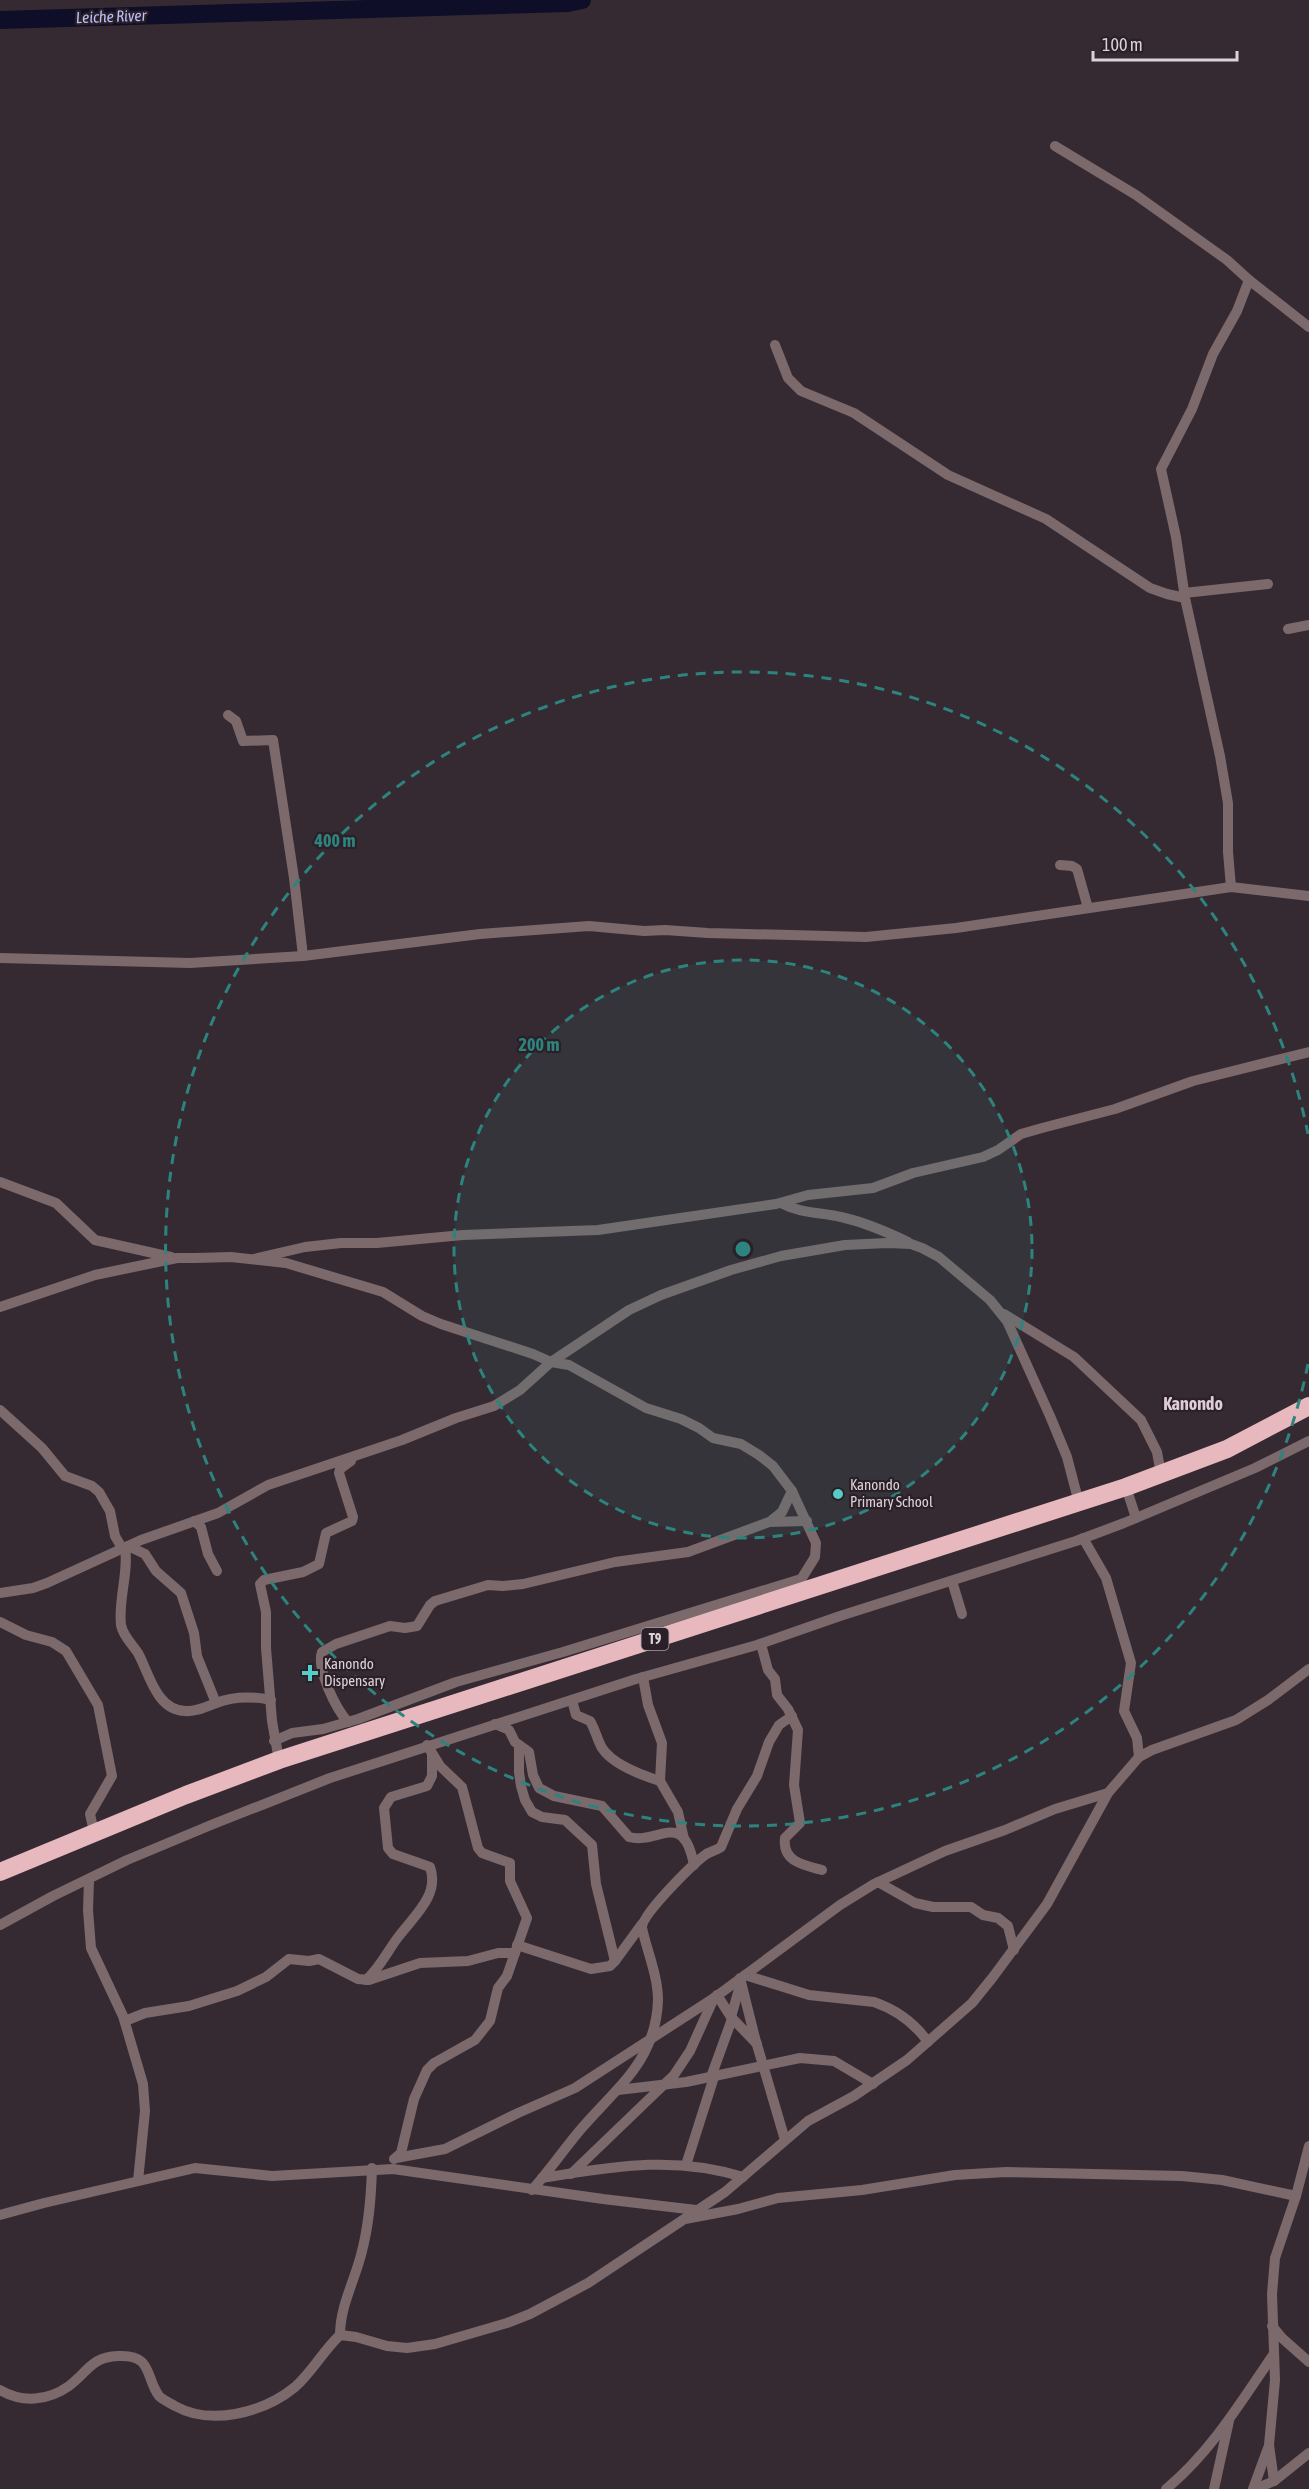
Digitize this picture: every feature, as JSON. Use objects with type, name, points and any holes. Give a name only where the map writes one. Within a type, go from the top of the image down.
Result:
[{"type":"highway","name":"T9","points":[[0,1872],[94,1832],[279,1760],[1126,1487],[1227,1449],[1309,1406]]},
{"type":"street","points":[[1055,146],[1136,195],[1227,260],[1309,327]]},
{"type":"street","points":[[1231,887],[1228,803],[1215,726],[1185,595],[1176,537],[1161,469],[1192,409],[1213,354],[1236,311],[1249,280]]},
{"type":"street","points":[[775,345],[788,378],[801,391],[854,413],[948,475],[1046,519],[1150,588],[1167,594],[1185,595],[1268,584]]},
{"type":"street","points":[[1288,629],[1309,625]]},
{"type":"street","points":[[228,715],[236,721],[243,741],[273,740],[294,878],[303,956]]},
{"type":"street","points":[[1060,865],[1077,869],[1088,908]]},
{"type":"street","points":[[0,958],[173,963],[303,956],[480,934],[589,926],[644,931],[866,937],[956,928],[1231,887],[1309,896]]},
{"type":"street","points":[[254,1259],[285,1250],[314,1246],[462,1235],[598,1230],[781,1203],[808,1195],[873,1188],[913,1173],[983,1157],[1021,1134],[1115,1109],[1193,1081],[1309,1052]]},
{"type":"street","points":[[0,1182],[56,1203],[95,1240],[177,1258]]},
{"type":"street","points":[[781,1203],[812,1214],[840,1217],[861,1223],[911,1244],[939,1257],[990,1300],[1007,1321],[1050,1416],[1067,1457],[1078,1503]]},
{"type":"street","points":[[0,1593],[33,1588],[125,1547],[218,1513],[268,1485],[357,1456],[494,1406],[520,1390],[551,1362],[629,1310],[684,1286],[781,1256],[845,1245],[911,1244]]},
{"type":"street","points":[[0,1307],[95,1275],[177,1258],[254,1259],[313,1270],[383,1292],[422,1316],[551,1362],[569,1365],[639,1404],[691,1423],[713,1438],[749,1448],[773,1466],[792,1491],[816,1543],[814,1557],[791,1595]]},
{"type":"street","points":[[1001,1312],[1074,1357],[1141,1420],[1157,1452],[1161,1474]]},
{"type":"street","points":[[0,1410],[42,1448],[65,1476],[93,1486],[99,1492],[110,1511],[115,1536],[125,1547],[145,1554],[156,1571],[181,1593],[194,1633],[197,1656],[216,1703]]},
{"type":"street","points":[[0,1924],[127,1860],[330,1778],[430,1750],[495,1724],[643,1677],[761,1644],[840,1616],[1083,1538],[1256,1468],[1309,1441]]},
{"type":"street","points":[[279,1760],[274,1742],[266,1648],[267,1621],[260,1584],[264,1580],[303,1572],[315,1567],[321,1560],[326,1533],[352,1521],[353,1517],[339,1473],[340,1469],[357,1456]]},
{"type":"street","points":[[1126,1487],[1136,1518]]},
{"type":"street","points":[[769,1522],[782,1512],[792,1491]]},
{"type":"street","points":[[194,1521],[201,1527],[208,1554],[217,1571]]},
{"type":"street","points":[[348,1722],[338,1709],[325,1678],[320,1661],[325,1649],[390,1626],[405,1628],[417,1626],[435,1601],[477,1587],[524,1584],[615,1562],[688,1552],[706,1547],[744,1529],[769,1522],[807,1521]]},
{"type":"street","points":[[1083,1538],[1106,1578],[1128,1653],[1131,1672],[1124,1711],[1137,1738],[1139,1757]]},
{"type":"street","points":[[125,1547],[127,1557],[122,1609],[123,1631],[163,1701],[180,1711],[201,1709],[238,1698],[271,1700]]},
{"type":"street","points":[[274,1742],[292,1733],[323,1730],[348,1722],[456,1682],[563,1652],[801,1579]]},
{"type":"street","points":[[952,1581],[962,1614]]},
{"type":"street","points":[[0,1622],[26,1635],[52,1642],[66,1651],[98,1705],[112,1776],[90,1814],[94,1832]]},
{"type":"street","points":[[761,1644],[768,1670],[775,1679],[777,1695],[792,1716],[798,1736],[794,1785],[801,1823],[785,1838],[785,1846],[789,1858],[822,1870]]},
{"type":"street","points":[[340,2335],[387,2346],[407,2348],[435,2344],[507,2323],[530,2314],[588,2283],[696,2210],[743,2177],[808,2121],[873,2084],[928,2042],[972,2002],[1047,1904],[1108,1794],[1139,1757],[1152,1750],[1236,1720],[1268,1700],[1309,1669]]},
{"type":"street","points":[[643,1677],[648,1705],[662,1743],[660,1781],[678,1812],[684,1839],[694,1865]]},
{"type":"street","points":[[572,1700],[576,1715],[590,1721],[603,1749],[609,1755],[642,1776],[660,1781]]},
{"type":"street","points":[[124,2021],[145,2013],[189,2006],[237,1991],[266,1977],[289,1959],[325,1961],[344,1973],[366,1980],[420,1963],[468,1960],[516,1949],[591,1969],[610,1966],[642,1924],[651,1908],[707,1853],[722,1847],[734,1814],[757,1776],[769,1742],[779,1725],[792,1716]]},
{"type":"street","points":[[495,1724],[509,1730],[513,1739],[529,1752],[535,1782],[547,1794],[602,1806],[629,1837],[638,1839],[671,1832],[684,1839]]},
{"type":"street","points":[[519,1745],[521,1786],[532,1812],[542,1817],[565,1820],[592,1845],[596,1884],[615,1961]]},
{"type":"street","points":[[396,2158],[400,2153],[417,2090],[427,2070],[434,2063],[470,2044],[482,2032],[494,2013],[498,1988],[507,1976],[527,1916],[510,1881],[510,1863],[482,1853],[478,1848],[462,1787],[440,1766],[430,1750]]},
{"type":"street","points":[[366,1980],[374,1974],[400,1934],[415,1919],[429,1891],[432,1875],[430,1867],[393,1854],[388,1848],[384,1808],[391,1797],[427,1786],[432,1776],[430,1750]]},
{"type":"street","points":[[375,2168],[396,2158],[445,2149],[518,2113],[564,2094],[608,2068],[716,1996],[840,1905],[878,1882],[945,1851],[1055,1809],[1108,1794]]},
{"type":"street","points":[[89,1880],[88,1910],[91,1948],[124,2021],[145,2097],[138,2181]]},
{"type":"street","points":[[878,1882],[915,1903],[933,1907],[971,1907],[983,1915],[998,1918],[1008,1926],[1014,1950]]},
{"type":"street","points":[[532,2190],[581,2129],[633,2074],[653,2036],[658,1999],[642,1924]]},
{"type":"street","points":[[686,2165],[732,2018],[742,1978]]},
{"type":"street","points":[[742,1978],[799,1993],[874,2002],[912,2022],[928,2042]]},
{"type":"street","points":[[742,1978],[757,2044],[785,2140]]},
{"type":"street","points":[[716,1996],[732,2018],[757,2044]]},
{"type":"street","points":[[571,2174],[646,2104],[681,2067],[716,1996]]},
{"type":"street","points":[[618,2090],[713,2077],[763,2064],[800,2058],[834,2061],[873,2084]]},
{"type":"street","points":[[1274,2481],[1269,2445],[1275,2380],[1272,2294],[1275,2258],[1296,2196],[1309,2146]]},
{"type":"street","points":[[542,2178],[641,2164],[700,2165],[743,2177]]},
{"type":"street","points":[[0,2215],[195,2168],[272,2176],[375,2168],[424,2172],[532,2190],[696,2210]]},
{"type":"street","points":[[0,2390],[26,2399],[42,2399],[69,2386],[92,2364],[105,2357],[121,2356],[141,2361],[149,2371],[160,2398],[182,2410],[200,2415],[251,2411],[293,2388],[340,2335],[345,2302],[370,2221],[375,2168]]},
{"type":"street","points":[[681,2220],[738,2209],[778,2198],[862,2190],[955,2175],[1006,2172],[1182,2176],[1222,2180],[1296,2196]]},
{"type":"street","points":[[1272,2326],[1309,2362]]},
{"type":"street","points":[[1166,2489],[1188,2472],[1230,2418],[1273,2354]]},
{"type":"street","points":[[1214,2489],[1230,2418]]},
{"type":"street","points":[[1254,2489],[1269,2445]]},
{"type":"street","points":[[1254,2489],[1274,2481],[1309,2453]]},
{"type":"waterway","name":"Leiche River","points":[[0,20],[568,3],[582,0]]},
{"type":"place","name":"Kanondo Primary School","points":[[838,1494]]},
{"type":"place","name":"Kanondo Dispensary","points":[[310,1673]]},
{"type":"district","name":"Kanondo","points":[[1193,1404]]}]
